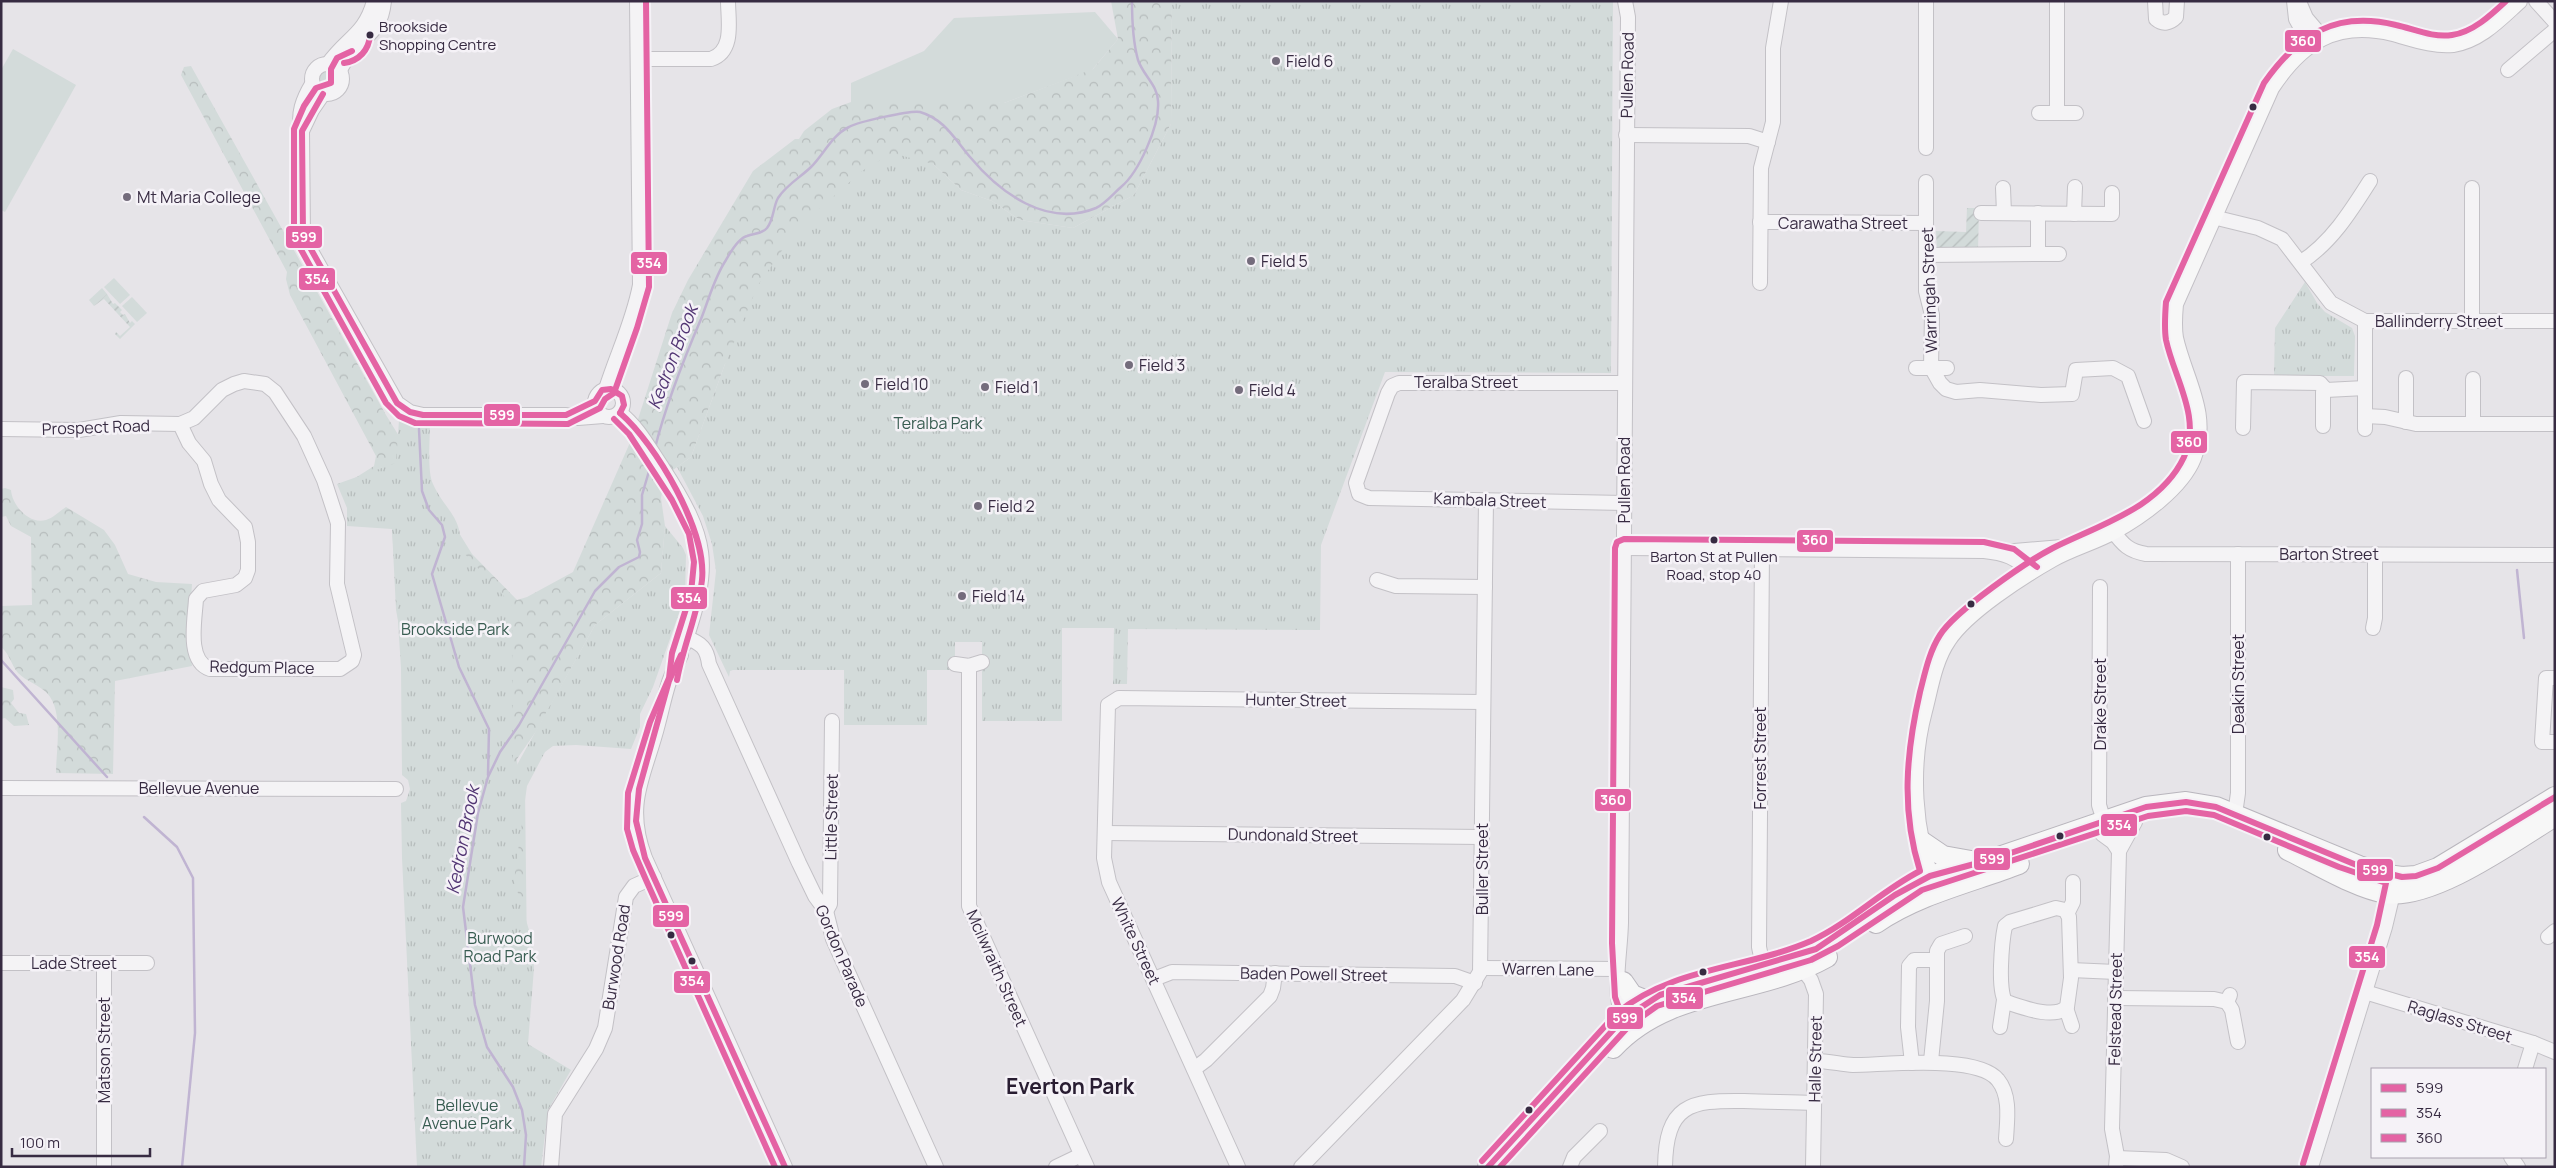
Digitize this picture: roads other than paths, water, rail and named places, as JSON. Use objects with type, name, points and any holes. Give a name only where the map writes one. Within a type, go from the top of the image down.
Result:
[{"type":"highway","points":[[1934,885],[1982,862],[2103,828],[2171,814],[2212,818],[2240,828],[2359,884],[2395,885],[2438,868],[2555,797]]},
{"type":"highway","points":[[1488,1167],[1629,1023],[1798,963],[1895,895],[1934,885],[2103,828],[2146,807],[2171,802],[2206,805],[2235,814],[2350,862],[2395,885],[2417,891],[2455,876],[2555,816]]},
{"type":"highway","points":[[1921,841],[1943,856],[1982,862]]},
{"type":"highway","points":[[1503,1167],[1647,1001],[1674,990],[1762,966],[1798,963]]},
{"type":"highway","points":[[1620,976],[1632,995],[1647,1001]]},
{"type":"main road","points":[[1934,885],[1921,841],[1915,775],[1917,738],[1938,659],[1947,641],[1959,626],[2030,573],[2079,546],[2113,531],[2169,492],[2184,475],[2193,459],[2200,429],[2198,413],[2176,338],[2175,304],[2271,88],[2294,57],[2316,41],[2343,30],[2366,28],[2431,43],[2452,44],[2475,37],[2519,1]]},
{"type":"street","points":[[312,84],[323,94],[332,93],[339,88],[341,80],[333,68],[335,54],[364,27],[374,1]]},
{"type":"street","points":[[384,1],[380,18],[370,35],[333,68],[321,66],[315,70],[312,84],[300,112],[304,237],[397,403],[416,414],[566,415],[578,418],[602,416],[612,418],[620,413],[624,400],[613,391],[598,393],[595,401],[596,410],[602,416]]},
{"type":"street","points":[[613,391],[612,368],[635,311],[640,285],[637,1]]},
{"type":"street","points":[[638,59],[711,59],[718,56],[727,44],[728,1]]},
{"type":"street","name":"Pullen Road","points":[[1625,1],[1628,18],[1620,976],[1629,1023]]},
{"type":"street","name":"Pullen Road","points":[[1628,18],[1633,1]]},
{"type":"street","points":[[1760,283],[1761,168],[1774,118],[1773,44],[1781,1]]},
{"type":"street","points":[[1926,1],[1926,148]]},
{"type":"street","points":[[2057,1],[2057,113]]},
{"type":"street","points":[[2154,1],[2156,19],[2165,23],[2170,22],[2176,17],[2177,1]]},
{"type":"street","points":[[2294,1],[2296,19],[2316,41]]},
{"type":"street","points":[[2299,1],[2316,41]]},
{"type":"street","points":[[2536,1],[2555,22]]},
{"type":"street","points":[[2508,70],[2555,30]]},
{"type":"street","points":[[302,131],[312,110],[323,94]]},
{"type":"street","points":[[2039,113],[2076,113]]},
{"type":"street","points":[[1626,135],[1752,136],[1768,142]]},
{"type":"street","points":[[2301,262],[2314,254],[2348,216],[2370,181]]},
{"type":"street","name":"Warringah Street","points":[[1926,182],[1926,291],[1932,315],[1931,368]]},
{"type":"street","points":[[2074,214],[2075,187]]},
{"type":"street","points":[[2003,188],[2004,213]]},
{"type":"street","points":[[2472,188],[2472,322]]},
{"type":"street","points":[[1981,213],[2112,214],[2112,193]]},
{"type":"street","points":[[2038,213],[2038,254]]},
{"type":"street","name":"Ballinderry Street","points":[[2213,217],[2275,234],[2288,244],[2331,303],[2365,321],[2555,321]]},
{"type":"street","name":"Carawatha Street","points":[[1760,222],[1926,223]]},
{"type":"street","points":[[1926,256],[2060,254]]},
{"type":"street","points":[[2365,321],[2365,422],[2386,417],[2406,422],[2555,424]]},
{"type":"street","name":"Warringah Street","points":[[1916,368],[1947,368]]},
{"type":"street","points":[[1931,368],[1946,389],[1956,392],[2002,391],[2041,395],[2072,394],[2074,372],[2078,369],[2117,369],[2130,380],[2144,421]]},
{"type":"street","points":[[2406,378],[2406,422]]},
{"type":"street","points":[[2473,379],[2474,424]]},
{"type":"street","name":"Redgum Place","points":[[256,381],[265,384],[275,392],[312,453],[333,506],[338,532],[337,584],[353,648],[352,661],[340,669],[219,669],[203,666],[197,660],[195,648],[196,599],[203,591],[241,583],[248,570],[248,542],[245,527],[219,500],[211,484],[204,461],[189,443],[180,424],[194,418],[222,390],[234,384],[256,381]]},
{"type":"street","points":[[2243,428],[2244,382],[2320,383],[2326,390]]},
{"type":"street","name":"Teralba Street","points":[[1358,492],[1356,486],[1358,474],[1388,393],[1392,386],[1398,383],[1624,383]]},
{"type":"street","points":[[2326,390],[2365,388]]},
{"type":"street","points":[[2323,426],[2323,392],[2326,390]]},
{"type":"street","points":[[566,415],[595,401]]},
{"type":"street","points":[[620,413],[636,428],[674,486],[697,531],[703,562],[700,596],[683,648],[675,687],[658,725],[639,784],[635,812],[640,842],[784,1167]]},
{"type":"street","name":"Prospect Road","points":[[1,429],[79,430],[120,422],[180,424]]},
{"type":"street","name":"Kambala Street","points":[[1358,492],[1369,498],[1624,502]]},
{"type":"street","name":"Buller Street","points":[[1301,1167],[1455,1008],[1475,983],[1481,968],[1486,500]]},
{"type":"street","name":"Barton Street","points":[[2113,531],[2125,547],[2133,552],[2146,554],[2555,555]]},
{"type":"street","points":[[1624,548],[2000,552],[2079,546]]},
{"type":"street","name":"Forrest Street","points":[[1762,549],[1759,947],[1762,966]]},
{"type":"street","points":[[2000,552],[2018,560],[2030,573]]},
{"type":"street","name":"Deakin Street","points":[[2235,814],[2238,793],[2238,554]]},
{"type":"street","points":[[2373,628],[2376,618],[2375,554]]},
{"type":"street","points":[[1376,580],[1396,586],[1485,586]]},
{"type":"street","name":"Drake Street","points":[[2100,587],[2099,805],[2103,828]]},
{"type":"street","name":"Gordon Parade","points":[[683,648],[705,648],[709,664],[799,863],[815,896],[826,910],[833,939],[936,1167]]},
{"type":"street","name":"Mcilwraith Street","points":[[968,664],[969,906],[1084,1161]]},
{"type":"street","points":[[2555,678],[2546,678],[2542,742],[2555,742]]},
{"type":"street","name":"Hunter Street","points":[[1110,702],[1119,698],[1128,698],[1483,702]]},
{"type":"street","name":"White Street","points":[[1110,702],[1106,713],[1104,858],[1109,882],[1238,1167]]},
{"type":"street","name":"Little Street","points":[[826,910],[830,904],[832,721]]},
{"type":"street","name":"Bellevue Avenue","points":[[1,788],[396,789]]},
{"type":"street","name":"Felstead Street","points":[[2116,1163],[2112,1129],[2119,851],[2135,822]]},
{"type":"street","points":[[2103,828],[2119,851]]},
{"type":"street","name":"Dundonald Street","points":[[1105,833],[1482,838]]},
{"type":"street","name":"Burwood Road","points":[[551,1167],[555,1114],[596,1049],[605,1028],[626,897],[634,886],[654,877]]},
{"type":"street","points":[[2004,1000],[2047,1012],[2059,1012],[2066,1008],[2070,999],[2071,970],[2068,912],[2073,902],[2073,882]]},
{"type":"street","points":[[2311,1167],[2365,992],[2395,885]]},
{"type":"street","points":[[2000,1028],[2004,1000],[2001,956],[2002,921],[2056,908],[2063,908],[2068,912]]},
{"type":"street","points":[[1930,1061],[1937,1001],[1937,960],[1941,944],[1965,936]]},
{"type":"street","points":[[1912,1063],[1908,1034],[1909,966],[1915,960],[1937,960]]},
{"type":"street","name":"Lade Street","points":[[1,963],[147,963]]},
{"type":"street","name":"Matson Street","points":[[104,963],[104,1167]]},
{"type":"street","name":"Halle Street","points":[[1798,963],[1810,980],[1816,994],[1813,1167]]},
{"type":"street","name":"Warren Lane","points":[[1481,968],[1620,976]]},
{"type":"street","points":[[2071,970],[2116,972]]},
{"type":"street","name":"Baden Powell Street","points":[[1154,979],[1172,972],[1274,973],[1455,976],[1475,983]]},
{"type":"street","points":[[1194,1069],[1206,1060],[1270,996],[1273,988],[1274,973]]},
{"type":"street","name":"Raglass Street","points":[[2365,992],[2533,1043],[2555,1052]]},
{"type":"street","points":[[2115,998],[2229,999],[2238,1042]]},
{"type":"street","points":[[2066,1008],[2072,1026]]},
{"type":"street","points":[[2525,1068],[2533,1043]]},
{"type":"street","points":[[1815,1061],[1850,1065],[1930,1061],[1978,1070],[1998,1079],[2008,1108],[2006,1139]]},
{"type":"street","points":[[1665,1167],[1665,1147],[1669,1130],[1679,1115],[1693,1105],[1714,1101],[1814,1102]]},
{"type":"street","points":[[1570,1167],[1574,1157],[1600,1131]]},
{"type":"street","points":[[2116,1163],[2166,1160],[2182,1167]]},
{"type":"street","points":[[1056,1167],[1084,1161]]},
{"type":"waterway","name":"Kedron Brook","points":[[655,448],[664,415],[681,367],[722,267],[737,243],[744,237],[760,233],[767,228],[781,193],[816,162],[843,130],[862,122],[920,112],[936,119],[942,124],[995,183],[1026,204],[1060,214],[1078,213],[1096,208],[1109,199],[1135,171],[1152,135],[1158,111],[1156,90],[1140,65],[1136,53],[1132,1]]},
{"type":"waterway","points":[[419,429],[422,491],[429,510],[442,525],[445,537],[432,574],[459,667],[489,729],[488,775]]},
{"type":"waterway","name":"Kedron Brook","points":[[524,1167],[526,1135],[522,1110],[513,1087],[487,1047],[475,1005],[463,907],[478,813],[488,777],[500,752],[519,725],[595,591],[619,567],[639,557],[640,552],[637,540],[642,524],[642,495],[652,461]]},
{"type":"waterway","points":[[2517,570],[2524,638]]},
{"type":"waterway","points":[[1,660],[107,777]]},
{"type":"waterway","points":[[144,817],[177,847],[193,878],[195,1033],[182,1167]]},
{"type":"place","name":"Brookside Shopping Centre","points":[[370,35]]},
{"type":"place","name":"Field 6","points":[[1276,61]]},
{"type":"place","name":"Mt Maria College","points":[[127,197]]},
{"type":"place","name":"Field 5","points":[[1251,261]]},
{"type":"place","name":"Field 3","points":[[1129,365]]},
{"type":"place","name":"Field 10","points":[[865,384]]},
{"type":"place","name":"Field 1","points":[[985,387]]},
{"type":"place","name":"Field 4","points":[[1239,390]]},
{"type":"place","name":"Field 2","points":[[978,506]]},
{"type":"place","name":"Barton St at Pullen Road, stop 40","points":[[1714,540]]},
{"type":"place","name":"Field 14","points":[[962,596]]},
{"type":"district","name":"Everton Park","points":[[1070,1087]]},
{"type":"park label","name":"Teralba Park","points":[[938,423]]},
{"type":"park label","name":"Brookside Park","points":[[455,629]]},
{"type":"park label","name":"Burwood Road Park","points":[[500,947]]},
{"type":"park label","name":"Bellevue Avenue Park","points":[[467,1114]]}]
